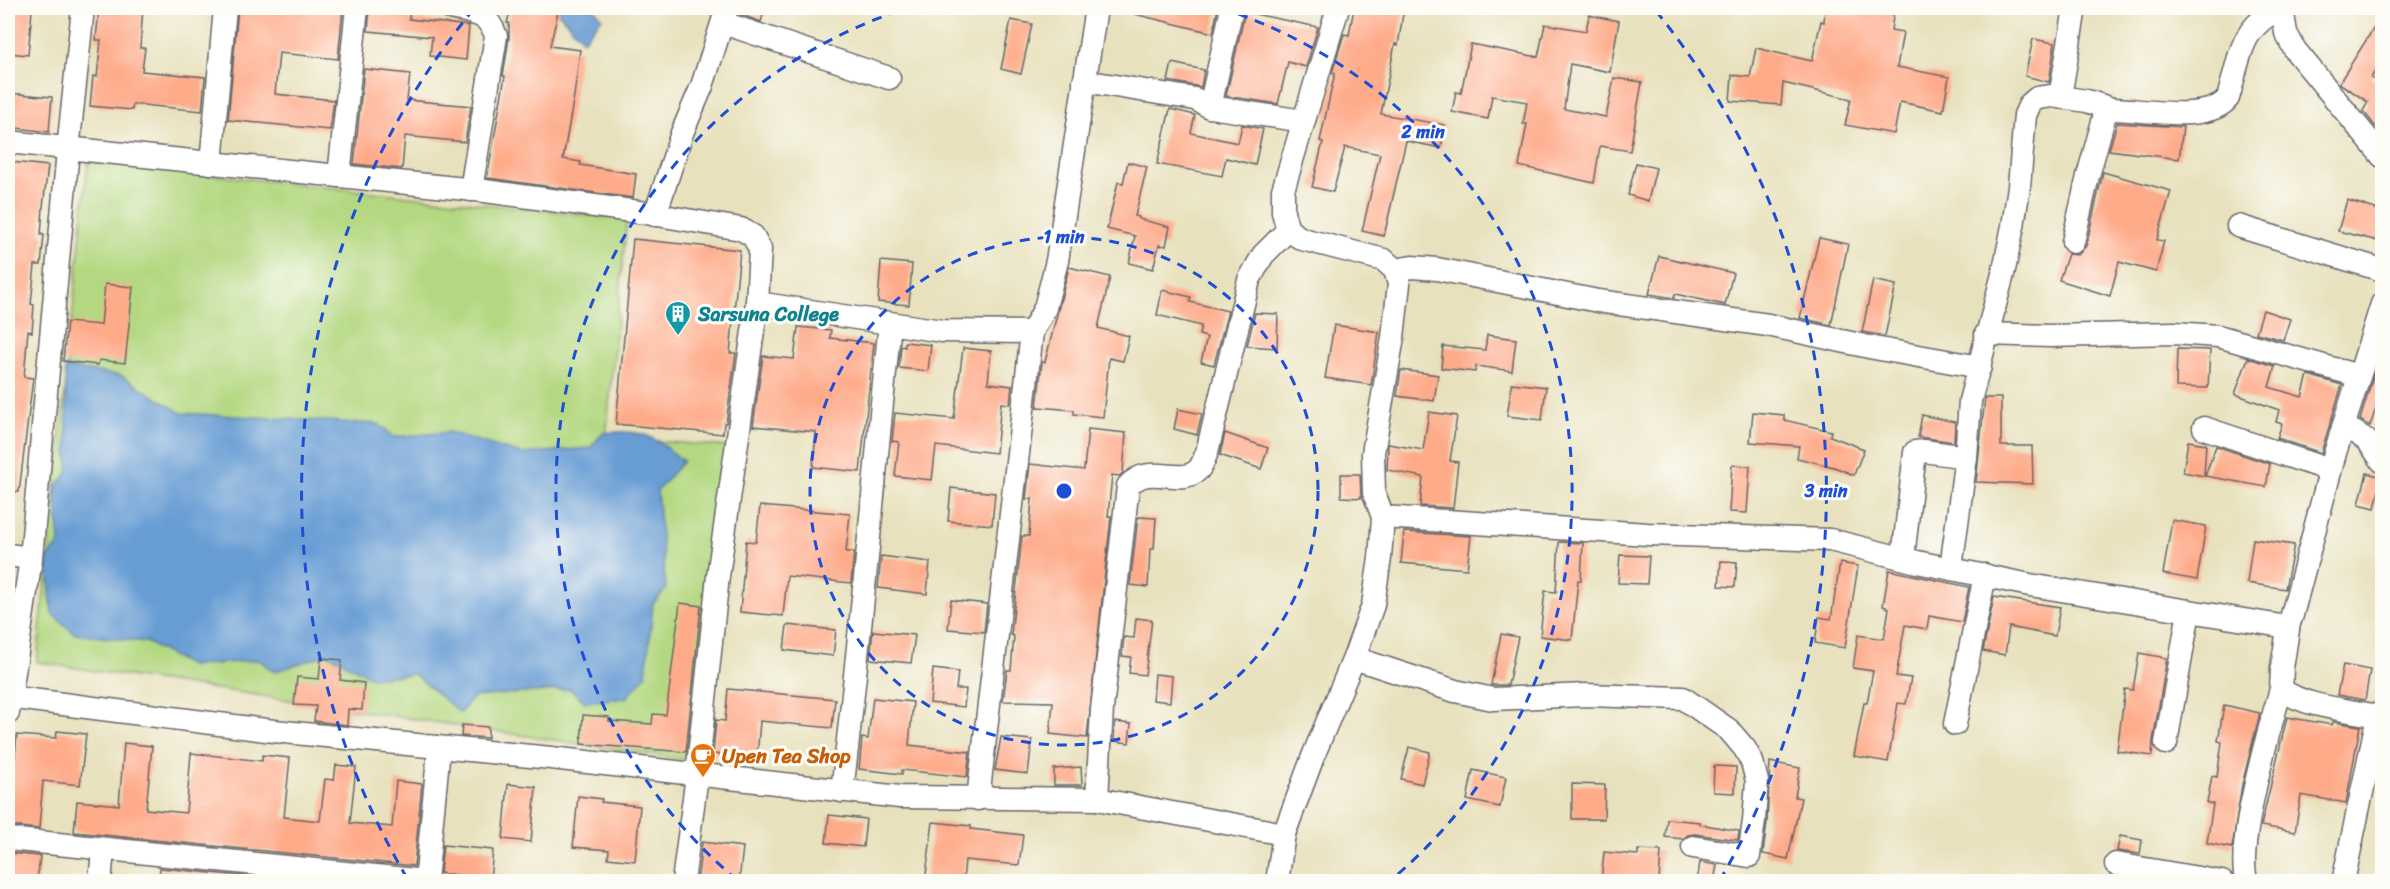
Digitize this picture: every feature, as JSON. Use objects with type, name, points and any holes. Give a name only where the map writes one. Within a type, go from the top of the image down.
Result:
[{"type":"street","points":[[83,8],[31,558],[8,702],[900,797],[1097,799],[1284,834]]},
{"type":"street","points":[[211,163],[225,8]]},
{"type":"street","points":[[339,176],[357,8]]},
{"type":"street","points":[[450,8],[483,16],[492,24],[496,36],[471,190]]},
{"type":"street","points":[[978,799],[1032,332],[1045,308],[1057,261],[1096,8]]},
{"type":"street","points":[[1210,107],[1232,8]]},
{"type":"street","points":[[1277,882],[1284,834],[1354,658],[1372,605],[1380,558],[1383,517],[1374,493],[1373,453],[1400,284],[1395,270],[1384,260],[1302,239],[1288,230],[1283,212],[1283,190],[1338,8]]},
{"type":"street","points":[[2060,97],[2075,8]]},
{"type":"street","points":[[1951,568],[1966,458],[1970,401],[2013,226],[2019,188],[2025,115],[2030,104],[2037,98],[2060,97],[2087,101],[2112,109],[2199,113],[2224,104],[2228,98],[2245,40],[2254,26],[2266,15],[2282,8],[2286,33],[2295,50],[2382,156]]},
{"type":"street","points":[[655,215],[725,15],[889,78]]},
{"type":"street","points":[[1084,81],[1195,99],[1210,107],[1304,122]]},
{"type":"street","points":[[2073,242],[2102,120],[2105,114],[2112,109]]},
{"type":"street","points":[[8,142],[471,190],[741,229],[753,236],[760,249],[757,303],[718,576],[683,882]]},
{"type":"street","points":[[2238,226],[2382,270]]},
{"type":"street","points":[[1097,799],[1102,709],[1128,486],[1134,479],[1143,475],[1185,476],[1199,469],[1207,452],[1249,280],[1263,255],[1288,230]]},
{"type":"street","points":[[1395,270],[1412,267],[1437,268],[1598,301],[1768,325],[1874,348],[1980,367]]},
{"type":"street","points":[[757,303],[942,331],[1032,332]]},
{"type":"street","points":[[2247,882],[2243,873],[2247,832],[2268,735],[2281,689],[2289,623],[2330,470],[2382,303]]},
{"type":"street","points":[[842,791],[857,670],[890,323]]},
{"type":"street","points":[[1986,334],[2050,336],[2174,333],[2218,336],[2360,375]]},
{"type":"street","points":[[2343,427],[2359,433],[2370,441],[2382,461]]},
{"type":"street","points":[[2204,428],[2330,470]]},
{"type":"street","points":[[1903,558],[1915,452],[1924,451],[1966,458]]},
{"type":"street","points":[[1383,517],[1648,534],[1830,540],[2031,585],[2275,626],[2289,623]]},
{"type":"street","points":[[8,555],[31,558]]},
{"type":"street","points":[[1955,724],[1985,575]]},
{"type":"street","points":[[2166,743],[2189,611]]},
{"type":"street","points":[[1354,658],[1455,691],[1493,699],[1585,694],[1683,698],[1729,729],[1746,749],[1757,781],[1749,856],[1693,846]]},
{"type":"street","points":[[2281,689],[2302,700],[2380,716],[2343,882]]},
{"type":"street","points":[[8,839],[103,850],[208,871],[426,881],[439,748]]},
{"type":"street","points":[[100,882],[103,850]]},
{"type":"street","points":[[2116,864],[2222,882]]},
{"type":"green space","points":[[88,162],[627,219],[606,437],[728,447],[693,761],[37,662]]},
{"type":"water","points":[[554,8],[594,8],[602,18],[583,40]]},
{"type":"water","points":[[65,367],[122,376],[181,413],[379,424],[394,437],[449,432],[521,454],[590,448],[603,433],[638,433],[655,440],[683,461],[657,491],[666,589],[653,604],[646,675],[626,698],[585,702],[570,689],[473,697],[460,713],[414,674],[373,678],[328,654],[274,672],[259,660],[190,666],[146,642],[75,634],[52,614],[47,559],[60,543],[55,488],[68,472]]},
{"type":"building","points":[[8,8],[32,10],[28,55],[8,53]]},
{"type":"building","points":[[99,8],[143,8],[140,48],[145,48],[142,71],[205,77],[202,111],[133,104],[132,110],[90,106],[93,76],[97,77],[101,40],[96,40]]},
{"type":"building","points":[[238,8],[343,8],[338,59],[279,53],[275,94],[334,100],[330,130],[228,120]]},
{"type":"building","points":[[370,8],[410,8],[409,19],[469,26],[466,60],[430,56],[432,37],[368,31]]},
{"type":"building","points":[[511,8],[559,8],[550,46],[580,50],[563,159],[581,162],[580,165],[636,174],[633,198],[487,178],[505,76],[503,76],[509,38],[509,23],[507,23]]},
{"type":"building","points":[[740,8],[765,8],[761,22],[739,14]]},
{"type":"building","points":[[1134,8],[1218,8],[1213,33],[1134,14]]},
{"type":"building","points":[[1354,8],[1404,8],[1398,45],[1395,44],[1381,114],[1445,125],[1441,148],[1406,141],[1384,236],[1362,231],[1380,154],[1345,147],[1333,192],[1312,187],[1323,142],[1320,141],[1335,73],[1332,73],[1344,34],[1349,35]]},
{"type":"building","points":[[1825,8],[1892,8],[1891,10],[1894,11],[1891,30],[1903,32],[1897,67],[1949,77],[1943,111],[1900,102],[1894,134],[1845,125],[1851,99],[1783,83],[1781,105],[1730,101],[1732,75],[1750,77],[1756,48],[1812,61],[1821,21],[1824,22]]},
{"type":"building","points":[[1245,12],[1318,27],[1306,67],[1288,62],[1278,104],[1226,96]]},
{"type":"building","points":[[1589,15],[1619,21],[1610,72],[1570,64],[1564,109],[1606,117],[1614,78],[1642,82],[1630,151],[1600,146],[1594,183],[1519,166],[1527,124],[1523,124],[1527,102],[1492,96],[1488,119],[1452,112],[1456,92],[1461,93],[1471,44],[1538,57],[1545,24],[1586,31]]},
{"type":"building","points":[[2382,15],[2382,60],[2371,78],[2379,83],[2382,78],[2382,131],[2363,111],[2368,102],[2339,83]]},
{"type":"building","points":[[1011,20],[1032,24],[1021,74],[1001,69]]},
{"type":"building","points":[[2033,39],[2055,43],[2049,82],[2025,76]]},
{"type":"building","points":[[1172,63],[1204,70],[1201,87],[1168,81]]},
{"type":"building","points":[[364,69],[410,74],[407,100],[471,106],[465,142],[405,136],[402,169],[354,164]]},
{"type":"building","points":[[8,93],[52,97],[49,132],[8,127]]},
{"type":"building","points":[[1170,109],[1195,115],[1191,133],[1238,143],[1242,125],[1263,129],[1255,165],[1226,158],[1222,176],[1157,164]]},
{"type":"building","points":[[2117,123],[2183,127],[2179,159],[2109,150]]},
{"type":"building","points":[[12,162],[48,166],[41,235],[44,235],[41,265],[35,265],[31,304],[34,305],[32,332],[28,331],[24,377],[33,378],[19,492],[8,491],[8,231],[11,232],[15,192],[9,191]]},
{"type":"building","points":[[1128,162],[1147,167],[1135,216],[1170,227],[1166,246],[1159,245],[1153,269],[1129,263],[1135,236],[1107,229],[1118,182],[1123,183]]},
{"type":"building","points":[[1636,163],[1656,168],[1648,201],[1628,195]]},
{"type":"building","points":[[2103,172],[2171,191],[2157,240],[2164,241],[2156,272],[2119,262],[2110,296],[2059,280],[2068,254],[2078,255],[2086,246]]},
{"type":"building","points":[[2347,200],[2382,211],[2382,242],[2338,231]]},
{"type":"building","points":[[1819,238],[1848,244],[1831,325],[1800,318]]},
{"type":"building","name":"Sarsuna College","points":[[633,239],[740,250],[730,353],[736,353],[723,434],[616,424]]},
{"type":"building","points":[[1659,256],[1733,273],[1725,305],[1675,294],[1674,298],[1649,294]]},
{"type":"building","points":[[881,261],[912,264],[909,305],[878,302]]},
{"type":"building","points":[[1069,267],[1110,277],[1098,328],[1129,336],[1123,361],[1109,358],[1103,417],[1074,414],[1074,410],[1037,407],[1042,362],[1045,362]]},
{"type":"building","points":[[1873,280],[1896,285],[1885,336],[1862,332]]},
{"type":"building","points":[[105,284],[133,287],[125,363],[99,360],[98,365],[63,361],[67,322],[101,325]]},
{"type":"building","points":[[1162,290],[1191,297],[1190,302],[1228,311],[1214,365],[1201,362],[1207,337],[1199,335],[1201,326],[1157,315]]},
{"type":"building","points":[[2263,310],[2290,319],[2283,340],[2256,333]]},
{"type":"building","points":[[1255,313],[1278,314],[1277,348],[1247,346]]},
{"type":"building","points":[[1334,325],[1379,332],[1371,385],[1325,378]]},
{"type":"building","points":[[798,327],[831,330],[830,338],[874,343],[860,472],[813,467],[816,432],[753,426],[763,356],[794,359]]},
{"type":"building","points":[[1487,335],[1516,339],[1512,371],[1476,366],[1475,372],[1441,368],[1443,346],[1485,350]]},
{"type":"building","points":[[905,342],[931,345],[928,371],[899,368],[901,346],[905,347]]},
{"type":"building","points":[[2382,347],[2382,391],[2370,426],[2360,420]]},
{"type":"building","points":[[963,348],[991,351],[988,383],[1012,386],[1010,404],[1001,403],[996,453],[936,446],[932,480],[895,476],[899,442],[892,441],[895,413],[954,419]]},
{"type":"building","points":[[2177,349],[2210,350],[2208,388],[2176,387]]},
{"type":"building","points":[[2248,358],[2275,366],[2269,387],[2302,397],[2308,375],[2342,385],[2321,453],[2277,438],[2282,424],[2276,422],[2279,410],[2235,394]]},
{"type":"building","points":[[1401,370],[1438,375],[1434,401],[1397,396]]},
{"type":"building","points":[[1512,383],[1546,387],[1542,420],[1507,416]]},
{"type":"building","points":[[1985,398],[2001,398],[2001,446],[2032,446],[2033,484],[1976,482]]},
{"type":"building","points":[[1178,409],[1202,414],[1197,435],[1174,429]]},
{"type":"building","points":[[1429,412],[1457,416],[1450,461],[1458,462],[1453,508],[1420,506],[1423,477],[1387,470],[1388,444],[1423,450]]},
{"type":"building","points":[[1753,412],[1784,415],[1784,420],[1831,431],[1830,436],[1864,449],[1854,475],[1834,467],[1797,458],[1799,446],[1750,442]]},
{"type":"building","points":[[1922,415],[1955,422],[1954,442],[1918,437]]},
{"type":"building","points":[[1088,429],[1126,433],[1123,473],[1119,476],[1112,475],[1108,516],[1111,516],[1087,738],[1050,734],[1053,702],[1003,701],[1007,670],[1011,670],[1014,636],[1011,635],[1022,536],[1029,536],[1032,499],[1026,499],[1030,464],[1084,470]]},
{"type":"building","points":[[1225,433],[1268,448],[1261,469],[1220,455]]},
{"type":"building","points":[[2188,441],[2206,444],[2204,476],[2183,472]]},
{"type":"building","points":[[2216,446],[2270,464],[2266,487],[2205,476]]},
{"type":"building","points":[[1732,465],[1750,466],[1747,513],[1729,512]]},
{"type":"building","points":[[2367,473],[2382,477],[2375,508],[2359,504]]},
{"type":"building","points":[[1341,474],[1360,474],[1361,498],[1341,497]]},
{"type":"building","points":[[951,488],[995,493],[992,525],[948,521]]},
{"type":"building","points":[[760,506],[850,514],[846,552],[854,552],[851,583],[787,576],[783,616],[740,612],[746,541],[756,542]]},
{"type":"building","points":[[1138,517],[1156,518],[1154,549],[1150,549],[1148,587],[1130,585]]},
{"type":"building","points":[[2172,520],[2206,526],[2197,580],[2163,574]]},
{"type":"building","points":[[1404,532],[1471,536],[1467,569],[1401,563]]},
{"type":"building","points":[[2253,539],[2294,545],[2285,589],[2247,583]]},
{"type":"building","points":[[1559,542],[1583,543],[1581,580],[1578,580],[1572,640],[1540,636],[1545,591],[1556,592]]},
{"type":"building","points":[[1620,555],[1649,556],[1647,584],[1618,583]]},
{"type":"building","points":[[881,556],[930,562],[927,594],[878,588]]},
{"type":"building","points":[[1721,561],[1737,562],[1735,587],[1719,586]]},
{"type":"building","points":[[1840,563],[1858,566],[1845,648],[1815,643],[1819,617],[1831,619]]},
{"type":"building","points":[[1889,570],[1969,587],[1962,622],[1929,616],[1927,629],[1905,625],[1896,676],[1911,678],[1906,704],[1898,703],[1888,762],[1854,756],[1864,703],[1867,703],[1873,671],[1853,668],[1858,635],[1884,639],[1889,608],[1883,606]]},
{"type":"building","points":[[1994,597],[2060,607],[2055,636],[2009,627],[2005,655],[1983,651]]},
{"type":"building","points":[[951,600],[987,604],[984,632],[948,629]]},
{"type":"building","points":[[680,603],[701,606],[686,752],[581,744],[583,715],[609,717],[609,721],[652,724],[653,714],[666,715]]},
{"type":"building","points":[[1136,618],[1152,620],[1145,675],[1129,673],[1131,657],[1122,656],[1124,637],[1134,638]]},
{"type":"building","points":[[787,625],[836,630],[833,656],[784,650]]},
{"type":"building","points":[[873,631],[915,635],[911,663],[870,659]]},
{"type":"building","points":[[1501,634],[1518,637],[1508,685],[1491,685]]},
{"type":"building","points":[[2139,653],[2167,658],[2152,756],[2117,751],[2125,689],[2133,690]]},
{"type":"building","points":[[321,658],[342,660],[340,680],[364,683],[362,710],[348,709],[347,725],[314,721],[316,706],[294,705],[297,677],[319,679]]},
{"type":"building","points":[[2343,665],[2370,670],[2365,700],[2337,695]]},
{"type":"building","points":[[933,669],[958,672],[956,689],[966,689],[964,707],[930,703]]},
{"type":"building","points":[[1155,674],[1172,676],[1170,702],[1153,700]]},
{"type":"building","points":[[728,689],[835,699],[832,728],[760,721],[757,758],[713,754],[716,720],[725,721]]},
{"type":"building","points":[[873,698],[913,702],[909,745],[970,752],[967,777],[902,770],[902,774],[859,769],[862,738],[868,739]]},
{"type":"building","points":[[2224,705],[2260,713],[2242,785],[2232,848],[2207,843],[2213,804],[2207,803],[2212,776],[2217,777],[2222,742],[2218,741]]},
{"type":"building","points":[[2287,717],[2332,725],[2333,722],[2360,726],[2346,803],[2301,795],[2295,832],[2261,826]]},
{"type":"building","points":[[1115,722],[1131,724],[1129,743],[1114,741]]},
{"type":"building","points":[[462,725],[488,727],[488,738],[461,736]]},
{"type":"building","points":[[57,731],[86,734],[80,785],[43,781],[39,829],[8,826],[17,735],[56,738]]},
{"type":"building","points":[[1001,737],[1032,740],[1028,774],[995,770]]},
{"type":"building","points":[[124,743],[152,746],[146,809],[186,813],[191,753],[262,761],[262,755],[290,758],[284,817],[320,821],[325,779],[334,780],[336,765],[356,767],[350,823],[392,827],[396,781],[422,784],[414,866],[74,832],[77,801],[119,805]]},
{"type":"building","points":[[1409,747],[1430,752],[1422,784],[1401,779]]},
{"type":"building","points":[[1770,762],[1800,768],[1795,797],[1801,798],[1788,859],[1763,854]]},
{"type":"building","points":[[1714,766],[1736,767],[1735,793],[1713,792]]},
{"type":"building","points":[[1081,767],[1082,785],[1054,785],[1054,769]]},
{"type":"building","points":[[1473,770],[1506,777],[1500,807],[1467,800]]},
{"type":"building","points":[[508,784],[536,787],[531,842],[503,839]]},
{"type":"building","points":[[1572,784],[1605,785],[1604,819],[1572,819]]},
{"type":"building","points":[[578,796],[602,799],[601,802],[640,806],[635,861],[608,858],[609,850],[573,847]]},
{"type":"building","points":[[829,815],[866,819],[863,847],[826,843]]},
{"type":"building","points":[[1667,819],[1700,822],[1700,824],[1739,831],[1738,840],[1695,834],[1683,839],[1665,837]]},
{"type":"building","points":[[933,822],[1023,835],[1019,865],[965,860],[963,882],[925,882]]},
{"type":"building","points":[[2120,836],[2142,840],[2140,854],[2117,851]]},
{"type":"building","points":[[702,842],[743,847],[739,882],[697,882]]},
{"type":"building","points":[[443,845],[493,850],[490,879],[440,873]]},
{"type":"building","points":[[1638,850],[1661,851],[1659,882],[1601,882],[1604,852],[1638,855]]},
{"type":"building","points":[[8,853],[40,856],[37,882],[8,882]]},
{"type":"building","points":[[1700,862],[1717,865],[1714,882],[1697,882]]},
{"type":"building","points":[[160,868],[261,878],[261,882],[158,882]]},
{"type":"place","name":"Sarsuna College","points":[[678,337]]},
{"type":"place","name":"Upen Tea Shop","points":[[703,779]]}]
